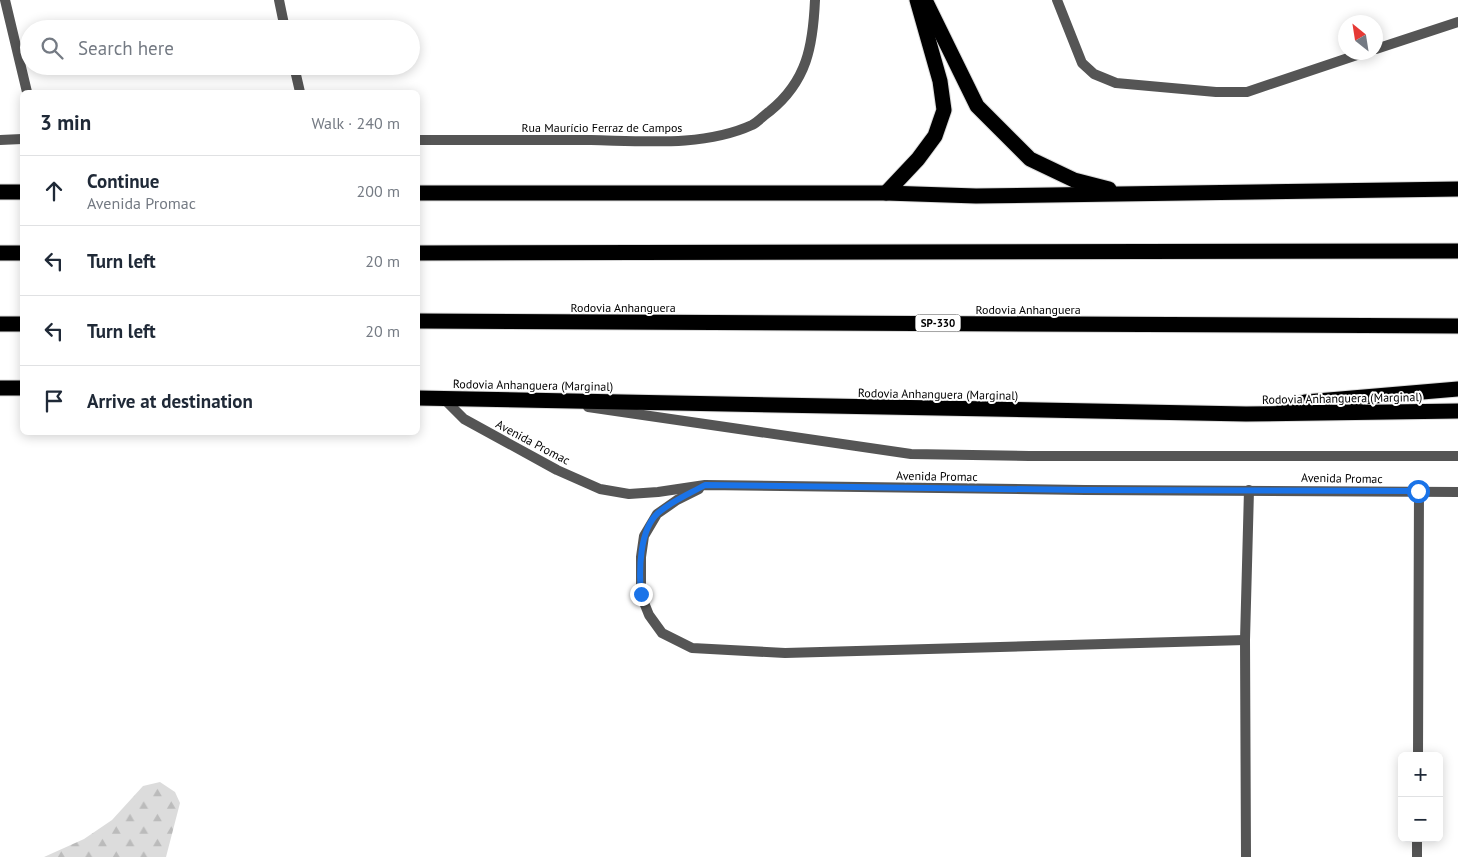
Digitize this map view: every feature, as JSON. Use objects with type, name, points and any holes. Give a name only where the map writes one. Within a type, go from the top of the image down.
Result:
[{"type":"highway","points":[[886,193],[918,159],[935,136],[944,110],[940,81],[917,0]]},
{"type":"highway","points":[[925,0],[977,106],[1030,160],[1074,180],[1128,194]]},
{"type":"highway","points":[[420,193],[886,193],[976,196],[1458,190]]},
{"type":"highway","points":[[0,192],[20,192]]},
{"type":"highway","points":[[420,253],[1458,251]]},
{"type":"highway","points":[[0,253],[20,253]]},
{"type":"highway","name":"Rodovia Anhanguera","points":[[420,321],[1458,326]]},
{"type":"highway","points":[[0,324],[20,324]]},
{"type":"highway","points":[[0,388],[20,388]]},
{"type":"highway","points":[[1246,414],[1305,402],[1458,389]]},
{"type":"highway","name":"Rodovia Anhanguera (Marginal)","points":[[420,398],[1246,414],[1458,411]]},
{"type":"street","points":[[4,0],[20,64]]},
{"type":"street","points":[[279,0],[284,20]]},
{"type":"street","name":"Rua Maurício Ferraz de Campos","points":[[420,140],[680,141],[727,134],[754,124],[780,103],[798,81],[808,55],[814,25],[815,0]]},
{"type":"street","points":[[1057,0],[1082,63],[1094,74],[1116,83],[1216,92],[1247,92],[1342,60]]},
{"type":"street","points":[[1383,48],[1458,22]]},
{"type":"street","points":[[23,75],[26,90]]},
{"type":"street","points":[[296,75],[300,90]]},
{"type":"street","points":[[0,140],[20,139]]},
{"type":"street","name":"Avenida Promac","points":[[443,398],[464,419],[557,470],[600,489],[629,494],[705,485],[1458,492]]},
{"type":"street","points":[[540,400],[912,454],[1029,456],[1458,456]]},
{"type":"street","points":[[705,485],[677,500],[657,514],[644,536],[641,557],[641,594],[649,615],[662,633],[692,648],[785,653],[1245,640]]},
{"type":"street","points":[[1246,857],[1245,640],[1249,490]]},
{"type":"street","points":[[1418,491],[1418,752]]},
{"type":"street","points":[[1417,842],[1417,857]]},
{"type":"green space","points":[[160,782],[175,792],[180,803],[166,857],[44,857],[84,839],[112,820],[143,786]]},
{"type":"route","points":[[641,594],[641,557],[644,536],[657,514],[677,500],[705,485],[1084,490],[1418,491]]}]
